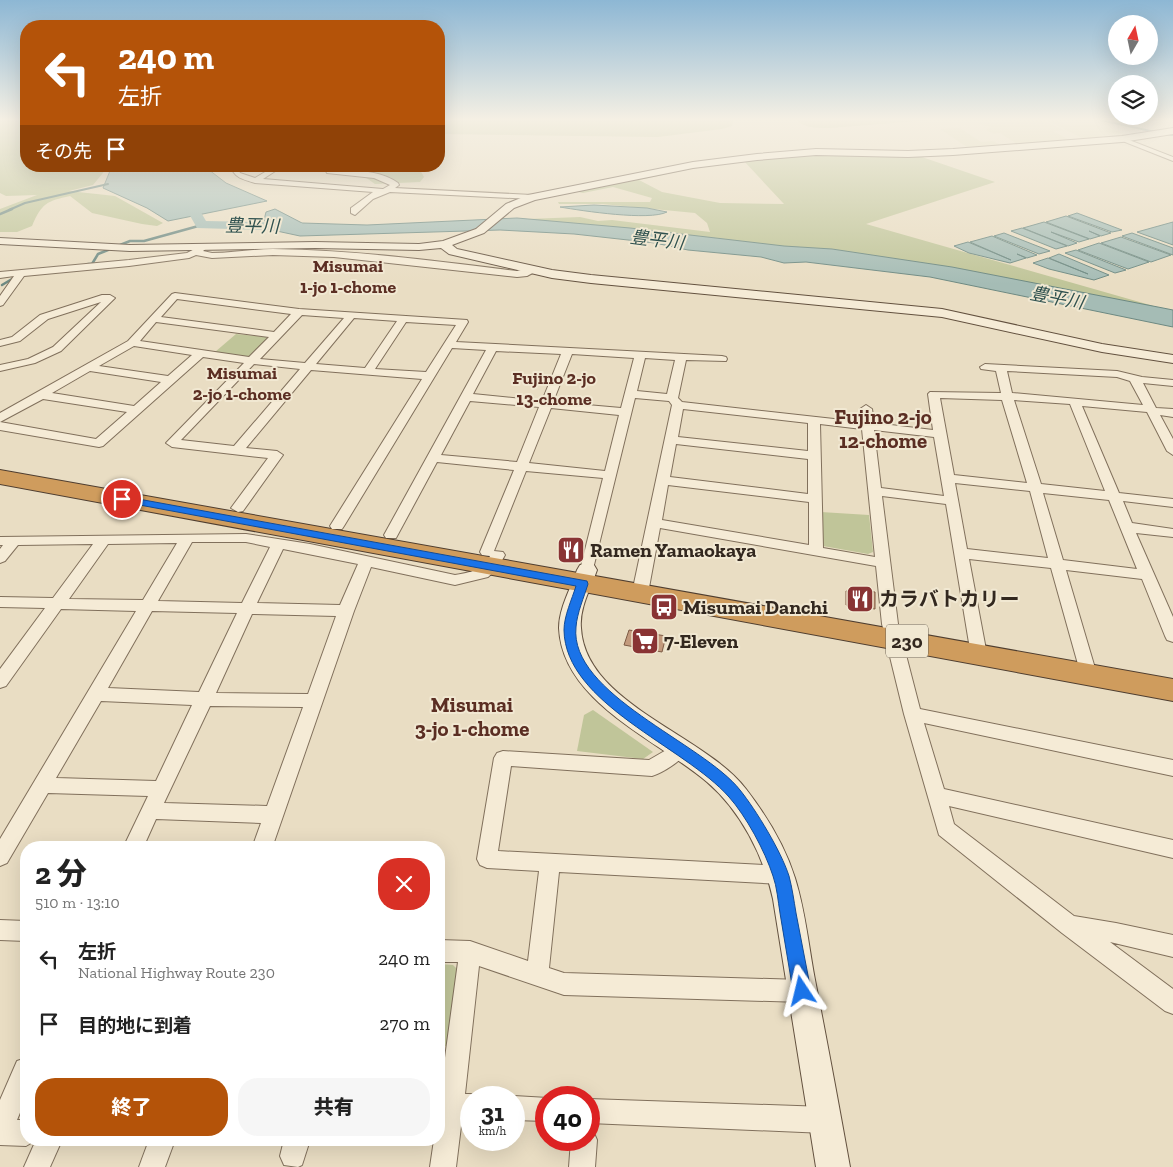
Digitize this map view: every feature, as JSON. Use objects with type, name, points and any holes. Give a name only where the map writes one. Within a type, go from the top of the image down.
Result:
[{"type":"highway","name":"230","points":[[0,464],[391,536],[585,577],[1087,668],[1173,690]]},
{"type":"highway","name":"230","points":[[0,477],[492,558]]},
{"type":"highway","name":"230","points":[[1087,668],[1173,675]]},
{"type":"street","points":[[238,174],[242,178],[255,181],[308,186],[532,197]]},
{"type":"street","points":[[255,181],[266,174]]},
{"type":"street","points":[[308,186],[325,174]]},
{"type":"street","points":[[355,214],[354,210],[364,200],[384,191],[394,183],[384,178],[367,174]]},
{"type":"street","points":[[0,241],[107,248],[201,250],[345,245],[407,248],[449,243],[480,231],[510,206],[532,197],[645,174]]},
{"type":"street","points":[[449,243],[453,252],[533,270],[591,279],[942,313],[1102,348],[1173,359]]},
{"type":"street","points":[[201,250],[208,256],[271,252],[328,254],[517,274],[524,274],[533,270]]},
{"type":"street","points":[[0,276],[129,263],[201,250]]},
{"type":"street","points":[[0,303],[20,274]]},
{"type":"street","points":[[0,418],[132,343],[175,296],[298,312],[464,322],[337,526]]},
{"type":"street","points":[[0,343],[16,339],[44,317],[102,298],[110,298],[57,349],[31,361],[0,368]]},
{"type":"street","points":[[238,508],[278,454],[172,443],[298,312]]},
{"type":"street","points":[[237,450],[352,315]]},
{"type":"street","points":[[154,319],[276,335]]},
{"type":"street","points":[[368,371],[403,319]]},
{"type":"street","points":[[132,343],[250,361],[429,376]]},
{"type":"street","points":[[449,345],[722,359]]},
{"type":"street","points":[[391,536],[435,458],[493,347]]},
{"type":"street","points":[[0,558],[7,541],[246,538],[455,580],[483,574],[492,558],[522,466],[568,351]]},
{"type":"street","points":[[0,426],[99,443],[200,354]]},
{"type":"street","points":[[640,354],[585,577],[570,628],[572,647],[578,664],[608,698],[712,771],[734,793],[758,829],[781,876],[833,1167]]},
{"type":"street","points":[[641,587],[671,440],[681,356]]},
{"type":"street","points":[[985,366],[1117,374],[1135,379],[1173,383]]},
{"type":"street","points":[[90,368],[170,380]]},
{"type":"street","points":[[1001,368],[1006,396],[1035,487],[1087,668]]},
{"type":"street","points":[[1135,379],[1171,444]]},
{"type":"street","points":[[630,394],[814,420],[940,434]]},
{"type":"street","points":[[978,647],[934,394],[1006,396],[1074,401],[1173,413]]},
{"type":"street","points":[[42,395],[136,410]]},
{"type":"street","points":[[466,397],[625,412]]},
{"type":"street","points":[[1074,401],[1173,636]]},
{"type":"street","points":[[866,409],[891,631],[946,829],[1070,926],[1173,1003]]},
{"type":"street","points":[[814,420],[816,551]]},
{"type":"street","points":[[671,440],[815,456]]},
{"type":"street","points":[[435,458],[609,475]]},
{"type":"street","points":[[948,478],[1173,503]]},
{"type":"street","points":[[663,480],[815,499]]},
{"type":"street","points":[[876,491],[952,501]]},
{"type":"street","points":[[654,523],[884,563]]},
{"type":"street","points":[[1128,527],[1173,533]]},
{"type":"street","points":[[0,857],[187,538]]},
{"type":"street","points":[[0,682],[104,539]]},
{"type":"street","points":[[136,841],[278,544]]},
{"type":"street","points":[[961,553],[1148,575]]},
{"type":"street","points":[[264,841],[346,611],[366,561]]},
{"type":"street","points":[[0,602],[346,611]]},
{"type":"street","points":[[96,694],[204,699],[315,701]]},
{"type":"street","points":[[913,714],[1173,768]]},
{"type":"street","points":[[680,749],[652,768],[503,758],[487,859],[781,876]]},
{"type":"street","points":[[42,785],[161,789]]},
{"type":"street","points":[[936,795],[1173,849]]},
{"type":"street","points":[[151,811],[274,814]]},
{"type":"street","points":[[537,975],[550,863]]},
{"type":"street","points":[[1070,926],[1116,933],[1173,946]]},
{"type":"street","points":[[0,930],[20,931]]},
{"type":"street","points":[[445,951],[470,952],[564,984],[802,991]]},
{"type":"street","points":[[462,1086],[470,952]]},
{"type":"street","points":[[20,1084],[0,1131],[20,1133]]},
{"type":"street","points":[[443,1167],[460,1109]]},
{"type":"street","points":[[600,1111],[824,1120]]},
{"type":"street","points":[[37,1167],[46,1146]]},
{"type":"street","points":[[152,1167],[160,1146]]},
{"type":"street","points":[[582,1167],[583,1151]]},
{"type":"green space","points":[[0,174],[102,174],[93,185],[69,191],[115,196],[163,223],[157,226],[142,224],[92,213],[70,196],[46,204],[39,212],[32,226],[17,232],[0,232],[0,209],[37,195],[6,196],[0,193]]},
{"type":"green space","points":[[361,174],[423,174],[424,177],[420,182],[375,184]]},
{"type":"green space","points":[[655,174],[666,174],[639,180],[662,192],[720,203],[784,204],[756,174],[973,174],[995,182],[866,224],[1157,307],[849,254],[504,220],[580,217],[598,221],[612,220],[710,232],[707,223],[695,213],[602,204],[559,204],[558,202],[650,202],[652,198],[613,187],[583,193],[574,191]]},
{"type":"green space","points":[[236,334],[266,337],[267,340],[248,357],[215,352]]},
{"type":"green space","points":[[821,512],[869,515],[873,552],[868,554],[823,546]]},
{"type":"green space","points":[[593,710],[653,752],[643,759],[577,751],[584,715]]},
{"type":"green space","points":[[445,964],[453,965],[459,971],[447,1046],[445,1046]]},
{"type":"water","points":[[109,174],[215,174],[226,183],[267,201],[168,221],[147,208],[103,188]]},
{"type":"water","points":[[594,205],[647,208],[667,212],[646,216],[599,213],[560,207]]},
{"type":"water","points":[[275,209],[302,223],[367,225],[517,218],[630,228],[784,246],[832,249],[952,267],[1173,310],[1173,327],[930,277],[806,262],[784,263],[761,257],[688,250],[655,243],[574,234],[500,230],[300,236],[272,230],[264,220],[266,212]]},
{"type":"water","points":[[1077,213],[1122,230],[1112,232],[1068,216]]},
{"type":"water","points":[[1066,216],[1111,233],[1101,236],[1089,231],[1100,236],[1090,239],[1046,222]]},
{"type":"water","points":[[1044,222],[1089,239],[1079,242],[1051,232],[1077,243],[1068,246],[1023,228]]},
{"type":"water","points":[[1173,222],[1173,245],[1137,232]]},
{"type":"water","points":[[1022,228],[1067,246],[1056,249],[1011,231]]},
{"type":"water","points":[[1004,233],[1050,251],[1039,254],[994,236]]},
{"type":"water","points":[[1132,233],[1173,248],[1173,255],[1122,236]]},
{"type":"water","points":[[992,236],[1037,255],[1027,258],[1017,254],[1026,258],[1010,263],[969,253],[954,246],[968,242],[1011,260],[970,242]]},
{"type":"water","points":[[1121,237],[1171,255],[1151,262],[1101,243]]},
{"type":"water","points":[[1099,243],[1149,262],[1128,269],[1078,250]]},
{"type":"water","points":[[1076,250],[1126,270],[1115,273],[1065,253]]},
{"type":"water","points":[[1059,254],[1109,275],[1094,280],[1033,263],[1048,258],[1088,274],[1049,258]]},
{"type":"building","name":"カラバトカリー","points":[[860,590],[875,592],[875,609],[846,605],[846,591],[860,593]]},
{"type":"building","name":"7-Eleven","points":[[629,630],[666,636],[662,652],[624,645]]},
{"type":"waterway","name":"豊平川","points":[[173,174],[202,225],[301,227]]},
{"type":"waterway","points":[[9,210],[25,203],[108,184]]},
{"type":"waterway","points":[[0,214],[12,209]]},
{"type":"waterway","points":[[120,245],[130,241],[144,241],[202,225]]},
{"type":"waterway","points":[[88,264],[92,264],[98,254],[108,250]]},
{"type":"waterway","points":[[2,285],[17,276]]},
{"type":"place","name":"Ramen Yamaokaya","points":[[571,550]]},
{"type":"place","name":"カラバトカリー","points":[[860,599]]},
{"type":"place","name":"Misumai Danchi","points":[[664,607]]},
{"type":"place","name":"7-Eleven","points":[[645,641]]},
{"type":"district","name":"Misumai 1-jo 1-chome","points":[[348,276]]},
{"type":"district","name":"Misumai 2-jo 1-chome","points":[[242,383]]},
{"type":"district","name":"Fujino 2-jo 13-chome","points":[[554,388]]},
{"type":"district","name":"Fujino 2-jo 12-chome","points":[[883,429]]},
{"type":"district","name":"Misumai 3-jo 1-chome","points":[[472,717]]},
{"type":"route","points":[[122,499],[583,584],[570,628],[572,647],[578,664],[608,698],[712,771],[734,793],[758,829],[781,876],[802,991]]}]
